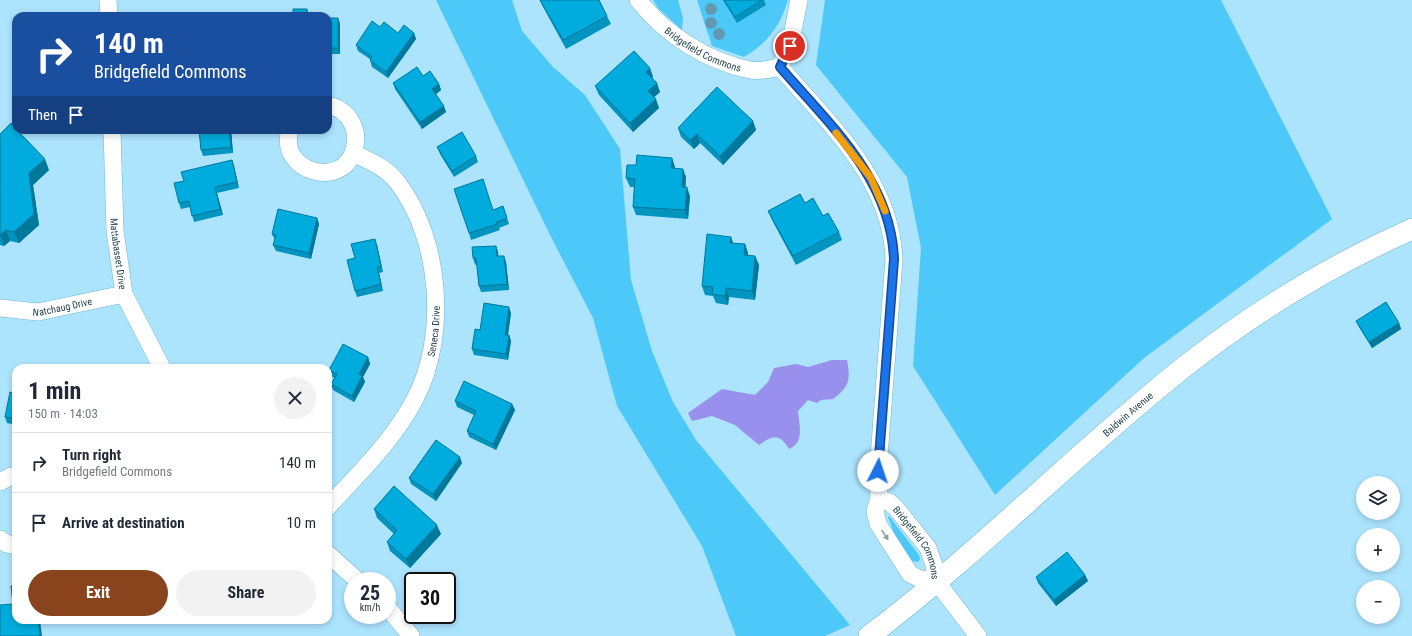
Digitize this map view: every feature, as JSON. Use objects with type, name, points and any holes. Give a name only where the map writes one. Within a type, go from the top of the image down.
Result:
[{"type":"street","points":[[108,0],[109,12]]},
{"type":"street","name":"Bridgefield Commons","points":[[638,0],[652,17],[670,33],[698,50],[751,70],[765,70],[780,67],[867,172],[881,198],[890,229],[894,259],[878,471],[879,499],[875,511],[878,524],[910,574],[920,579],[936,581],[934,565],[928,548],[896,508],[888,502],[879,499]]},
{"type":"street","points":[[780,67],[790,46],[799,0]]},
{"type":"street","points":[[288,134],[290,151],[296,161],[305,168],[316,172],[328,172],[340,168],[348,161],[353,153],[356,142],[356,132],[352,121],[344,112],[332,108]]},
{"type":"street","name":"Mattabasset Drive","points":[[112,134],[115,231],[124,294],[160,364]]},
{"type":"street","name":"Seneca Drive","points":[[332,503],[393,436],[416,398],[430,360],[435,325],[434,278],[427,243],[413,207],[397,182],[379,165],[353,153]]},
{"type":"street","name":"Baldwin Avenue","points":[[869,636],[936,581],[1154,392],[1205,351],[1282,299],[1329,270],[1372,247],[1412,229]]},
{"type":"street","name":"Natchaug Drive","points":[[0,308],[38,312],[124,294]]},
{"type":"street","points":[[0,482],[12,476]]},
{"type":"street","points":[[0,539],[7,544],[12,545]]},
{"type":"street","points":[[332,558],[348,572]]},
{"type":"street","points":[[936,581],[978,636]]},
{"type":"street","points":[[396,618],[411,636]]},
{"type":"shaded area","points":[[436,0],[512,0],[522,31],[553,67],[585,95],[620,149],[631,280],[652,351],[673,402],[696,440],[850,625],[825,636],[736,636],[702,546],[617,406],[593,318],[551,237]]},
{"type":"shaded area","points":[[653,0],[678,0],[683,18],[682,30],[658,8]]},
{"type":"shaded area","points":[[697,0],[788,0],[781,18],[772,33],[760,46],[744,57],[712,46]]},
{"type":"shaded area","points":[[825,0],[1221,0],[1332,219],[1144,358],[995,495],[913,366],[921,248],[907,177],[816,65]]},
{"type":"shaded area","points":[[832,360],[847,360],[849,378],[846,387],[833,399],[821,400],[817,403],[808,400],[798,411],[800,427],[799,438],[794,446],[789,449],[779,438],[776,437],[768,439],[759,445],[735,425],[712,416],[692,421],[688,413],[722,389],[755,395],[768,382],[774,368],[796,364],[808,367]]},
{"type":"shaded area","points":[[889,516],[919,555],[920,559],[918,562],[912,561],[896,538],[888,517]]},
{"type":"building","points":[[540,0],[599,0],[607,16],[563,40]]},
{"type":"building","points":[[724,0],[762,0],[735,17]]},
{"type":"building","points":[[293,9],[307,9],[307,12],[293,12]]},
{"type":"building","points":[[332,18],[338,18],[338,48],[332,48]]},
{"type":"building","points":[[372,21],[380,27],[384,22],[398,33],[404,25],[414,33],[386,72],[370,60],[372,57],[356,45]]},
{"type":"building","points":[[634,51],[650,68],[646,72],[657,83],[648,91],[656,99],[630,123],[595,86]]},
{"type":"building","points":[[417,67],[423,76],[430,71],[439,84],[432,89],[444,106],[420,122],[393,83]]},
{"type":"building","points":[[717,87],[753,121],[720,156],[697,134],[690,140],[678,128]]},
{"type":"building","points":[[11,123],[12,134],[21,134],[45,159],[29,173],[34,214],[14,232],[6,230],[0,235],[0,134]]},
{"type":"building","points":[[462,132],[476,156],[452,171],[437,147]]},
{"type":"building","points":[[199,134],[229,134],[231,147],[201,150]]},
{"type":"building","points":[[637,155],[672,158],[671,168],[683,169],[682,187],[687,187],[685,210],[633,207],[635,179],[626,178],[627,165],[636,165]]},
{"type":"building","points":[[232,160],[237,182],[215,187],[220,209],[192,216],[189,201],[179,203],[174,183],[184,181],[181,172]]},
{"type":"building","points":[[483,179],[493,210],[503,206],[507,218],[496,222],[497,224],[469,233],[454,189]]},
{"type":"building","points":[[800,194],[805,203],[813,198],[823,216],[828,213],[839,232],[793,256],[768,211]]},
{"type":"building","points":[[278,209],[317,218],[309,253],[273,245],[276,235],[272,234]]},
{"type":"building","points":[[707,234],[731,237],[730,243],[745,244],[744,255],[755,256],[752,291],[726,288],[725,296],[712,294],[713,287],[702,286]]},
{"type":"building","points":[[375,239],[381,266],[377,267],[381,284],[355,291],[347,260],[355,258],[351,244]]},
{"type":"building","points":[[496,246],[497,256],[504,256],[507,284],[479,286],[476,258],[473,258],[472,247]]},
{"type":"building","points":[[1386,302],[1399,323],[1369,342],[1356,321]]},
{"type":"building","points":[[484,303],[509,307],[505,335],[509,335],[506,354],[472,349],[475,329],[480,330]]},
{"type":"building","points":[[343,344],[368,357],[359,374],[362,376],[352,396],[332,385],[337,374],[332,372],[332,364]]},
{"type":"building","points":[[464,381],[512,404],[493,444],[467,431],[476,411],[455,401]]},
{"type":"building","points":[[10,392],[12,393],[12,418],[5,417]]},
{"type":"building","points":[[436,440],[460,457],[433,494],[409,478]]},
{"type":"building","points":[[394,486],[437,525],[406,559],[387,542],[397,530],[374,509]]},
{"type":"building","points":[[1067,552],[1085,575],[1054,600],[1036,577]]},
{"type":"building","points":[[12,604],[12,624],[38,624],[40,636],[0,636],[0,605]]},
{"type":"slow traffic","points":[[836,133],[859,160],[871,178],[881,198],[885,211]]},
{"type":"route","points":[[790,46],[780,67],[859,160],[871,178],[881,198],[893,243],[894,259],[878,471]]}]
